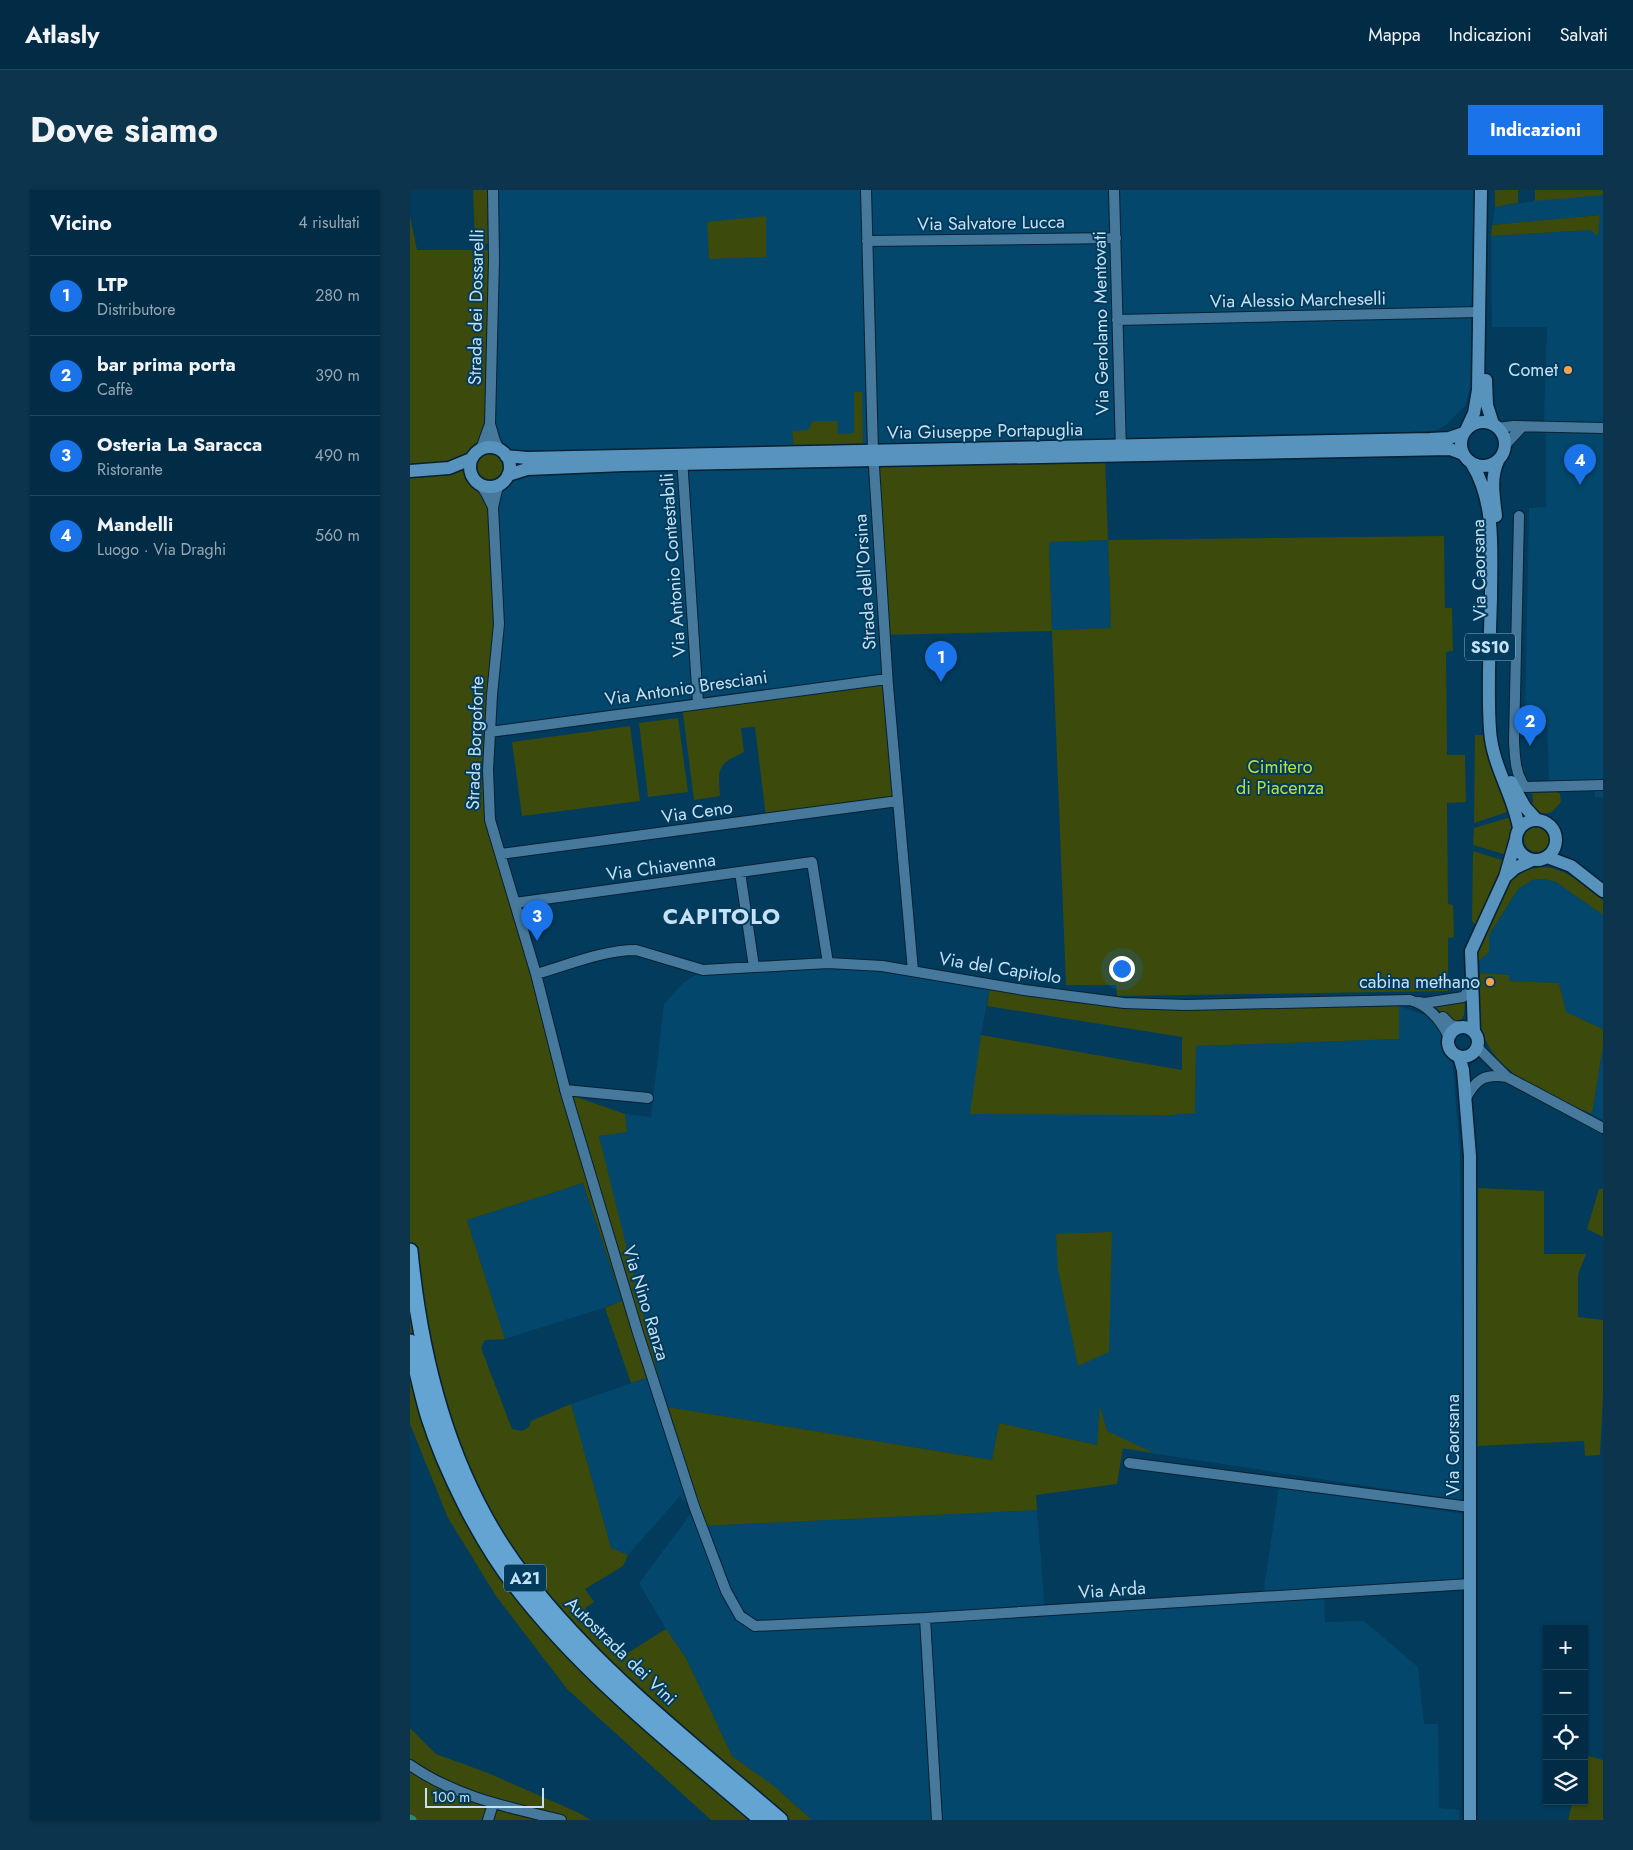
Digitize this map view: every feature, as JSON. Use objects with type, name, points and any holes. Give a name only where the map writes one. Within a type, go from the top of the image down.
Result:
[{"type":"highway","name":"Autostrada dei Vini","points":[[410,1251],[419,1328],[440,1412],[473,1493],[524,1577],[582,1645],[630,1690],[780,1820]]},
{"type":"highway","name":"Autostrada dei Vini","points":[[410,1342],[428,1416],[445,1459],[464,1500],[490,1548],[515,1585],[561,1640],[602,1681],[762,1820]]},
{"type":"main road","name":"SS10","points":[[1468,459],[1461,447],[1474,413],[1478,390],[1481,190]]},
{"type":"main road","points":[[1489,190],[1486,395],[1488,410],[1505,438],[1506,444]]},
{"type":"main road","points":[[1466,430],[1480,422],[1496,426]]},
{"type":"main road","name":"Via Giuseppe Portapuglia","points":[[503,453],[527,458],[682,460],[873,456],[1121,450],[1430,439],[1449,438],[1466,430]]},
{"type":"main road","name":"SS10","points":[[1498,461],[1505,450],[1506,444]]},
{"type":"main road","points":[[412,471],[449,468],[471,459],[481,449],[490,447],[503,453],[509,465],[505,479],[491,487],[449,468]]},
{"type":"main road","name":"Via Giuseppe Portapuglia","points":[[1121,450],[1450,448],[1468,459]]},
{"type":"main road","points":[[471,459],[470,467],[475,480]]},
{"type":"main road","points":[[1468,459],[1486,466],[1498,461]]},
{"type":"main road","name":"Via Caorsana","points":[[1468,459],[1481,478],[1492,544],[1490,732],[1496,764],[1516,811],[1518,833]]},
{"type":"main road","name":"Via Giuseppe Portapuglia","points":[[505,479],[527,469],[682,460]]},
{"type":"main road","name":"Via Caorsana","points":[[1498,461],[1493,483],[1499,542],[1497,731],[1503,760],[1513,786],[1525,807],[1536,819]]},
{"type":"main road","name":"SS10","points":[[1536,819],[1548,822],[1553,827],[1557,840],[1571,866]]},
{"type":"main road","points":[[1466,1029],[1472,995],[1471,951],[1505,877],[1518,833],[1530,820],[1536,819]]},
{"type":"main road","name":"SS10","points":[[1518,833],[1516,843],[1522,854],[1532,860]]},
{"type":"main road","points":[[1505,877],[1515,868],[1532,860],[1547,857],[1552,853],[1557,840]]},
{"type":"main road","points":[[1547,857],[1571,866],[1603,891]]},
{"type":"main road","points":[[1463,1070],[1465,1060],[1475,1049],[1478,1040],[1466,1029],[1456,1029],[1449,1037],[1449,1046],[1459,1056],[1465,1056],[1475,1049]]},
{"type":"main road","name":"Via Caorsana","points":[[1459,1056],[1463,1070],[1470,1156],[1470,1820]]},
{"type":"street","name":"Strada dei Dossarelli","points":[[493,190],[494,259],[490,424],[495,441],[503,453]]},
{"type":"street","name":"Strada dell'Orsina","points":[[866,190],[873,456],[887,679],[913,971]]},
{"type":"street","name":"Via Gerolamo Mentovati","points":[[1114,190],[1121,450]]},
{"type":"street","name":"Via Salvatore Lucca","points":[[867,241],[1116,238]]},
{"type":"street","name":"Via Alessio Marcheselli","points":[[1118,320],[1479,312]]},
{"type":"street","name":"Strada dei Dossarelli","points":[[481,449],[490,424]]},
{"type":"street","points":[[1496,426],[1603,428]]},
{"type":"street","points":[[1506,444],[1522,427]]},
{"type":"street","name":"Via Antonio Contestabili","points":[[682,460],[698,703]]},
{"type":"street","name":"Strada Borgoforte","points":[[493,507],[505,479]]},
{"type":"street","name":"Strada Borgoforte","points":[[475,480],[486,493],[493,507],[499,624],[492,695],[488,770],[490,820],[536,974]]},
{"type":"street","points":[[1520,516],[1514,741],[1518,778],[1525,787],[1603,785]]},
{"type":"street","name":"Via Antonio Bresciani","points":[[490,732],[887,679]]},
{"type":"street","name":"Via Ceno","points":[[500,854],[898,801]]},
{"type":"street","name":"Via Chiavenna","points":[[515,903],[812,862],[828,963]]},
{"type":"street","points":[[740,872],[754,967]]},
{"type":"street","name":"Via del Capitolo","points":[[536,974],[626,950],[636,950],[703,970],[828,963],[882,966],[1024,990],[1124,1003],[1186,1005],[1266,1002],[1420,1003],[1462,998],[1472,981]]},
{"type":"street","name":"Via Nino Ranza","points":[[536,974],[565,1090],[635,1324],[694,1506],[726,1591],[740,1616],[755,1626]]},
{"type":"street","points":[[1420,1003],[1452,1025],[1466,1029]]},
{"type":"street","points":[[1420,1003],[1443,1024],[1449,1037]]},
{"type":"street","points":[[1475,1049],[1507,1077],[1603,1128]]},
{"type":"street","points":[[1466,1100],[1472,1088],[1487,1076],[1507,1077]]},
{"type":"street","points":[[565,1090],[648,1098]]},
{"type":"street","points":[[1129,1463],[1470,1507]]},
{"type":"street","name":"Via Arda","points":[[755,1626],[925,1618],[1470,1584]]},
{"type":"street","points":[[925,1618],[937,1820]]},
{"type":"street","points":[[410,1765],[430,1779],[493,1804],[561,1820]]},
{"type":"street","points":[[488,1820],[493,1804]]},
{"type":"shaded area","points":[[494,190],[1477,190],[1475,360],[1472,382],[1465,406],[1446,425],[1434,431],[874,455],[888,679],[492,731],[493,530],[497,437],[493,410]]},
{"type":"shaded area","points":[[1535,190],[1603,190],[1603,797],[1595,797],[1594,785],[1549,786],[1547,716],[1525,716],[1529,508],[1546,507],[1544,416],[1547,327],[1492,327],[1491,236],[1590,230],[1599,215],[1492,225],[1495,207],[1535,201]]},
{"type":"shaded area","points":[[1108,540],[1111,628],[1052,630],[1049,542]]},
{"type":"shaded area","points":[[1544,879],[1556,882],[1603,915],[1603,1029],[1566,1012],[1559,983],[1509,981],[1509,975],[1480,973],[1480,960],[1489,952],[1489,935],[1518,889],[1532,880]]},
{"type":"shaded area","points":[[829,964],[990,985],[981,1035],[1195,1113],[1196,1046],[1399,1039],[1399,1006],[1425,1015],[1438,1026],[1453,1066],[1460,1154],[1464,1501],[1098,1445],[999,1423],[992,1460],[667,1407],[702,1526],[1037,1510],[1045,1610],[1263,1596],[1279,1486],[1464,1514],[1466,1579],[1324,1597],[1325,1622],[1364,1621],[1418,1667],[1424,1724],[1438,1724],[1439,1808],[1459,1810],[1460,1820],[812,1820],[774,1786],[732,1756],[686,1658],[666,1629],[639,1583],[693,1511],[680,1496],[628,1555],[611,1548],[571,1404],[658,1374],[621,1233],[599,1136],[627,1132],[625,1114],[651,1117],[664,1004],[683,983],[703,970]]},
{"type":"shaded area","points":[[1603,1046],[1603,1120],[1592,1114]]},
{"type":"shaded area","points":[[583,1183],[622,1302],[505,1339],[467,1220]]},
{"type":"green space","points":[[473,190],[495,190],[495,244],[475,244]]},
{"type":"green space","points":[[1495,190],[1518,190],[1518,203],[1495,207]]},
{"type":"green space","points":[[1535,190],[1603,190],[1603,195],[1535,201]]},
{"type":"green space","points":[[1600,215],[1598,236],[1590,230],[1491,236],[1492,225]]},
{"type":"green space","points":[[410,216],[417,250],[495,250],[493,410],[497,437],[507,450],[513,466],[507,483],[498,493],[493,530],[500,623],[490,820],[565,1093],[625,1114],[627,1132],[599,1136],[658,1374],[631,1383],[605,1308],[622,1301],[583,1183],[467,1220],[505,1339],[485,1340],[481,1348],[512,1429],[522,1431],[529,1427],[531,1421],[571,1404],[611,1548],[628,1555],[623,1566],[585,1589],[594,1602],[585,1608],[612,1652],[618,1659],[666,1629],[686,1658],[732,1756],[774,1786],[812,1820],[711,1820],[567,1689],[496,1596],[448,1518],[410,1424]]},
{"type":"green space","points":[[766,216],[766,257],[709,259],[707,222]]},
{"type":"green space","points":[[854,392],[862,392],[863,446],[794,448],[792,431],[808,430],[813,421],[837,421],[838,434],[854,433]]},
{"type":"green space","name":"Cimitero di Piacenza","points":[[1105,456],[1108,540],[1444,536],[1445,608],[1452,608],[1453,651],[1446,652],[1447,755],[1465,755],[1466,802],[1447,803],[1448,904],[1453,905],[1454,937],[1448,938],[1448,991],[1117,996],[1116,985],[1066,985],[1052,631],[884,635],[874,461]],"holes":[[[1108,540],[1111,628],[1052,630],[1049,542]]]},
{"type":"green space","points":[[887,679],[898,801],[766,817],[755,727],[741,728],[744,752],[729,760],[721,768],[719,779],[720,796],[694,800],[682,706]]},
{"type":"green space","points":[[678,718],[688,792],[648,797],[639,723]]},
{"type":"green space","points":[[630,726],[640,801],[522,816],[512,742]]},
{"type":"green space","points":[[1475,735],[1485,735],[1510,811],[1474,823]]},
{"type":"green space","points":[[1557,792],[1560,794],[1561,802],[1552,812],[1538,815],[1530,808],[1533,801],[1532,793]]},
{"type":"green space","points":[[1511,817],[1512,836],[1507,855],[1473,845],[1474,828]]},
{"type":"green space","points":[[1537,826],[1546,830],[1550,839],[1546,848],[1537,852],[1528,848],[1524,839],[1528,830]]},
{"type":"green space","points":[[1473,851],[1505,861],[1476,926],[1472,921]]},
{"type":"green space","points":[[1541,867],[1559,870],[1589,889],[1603,900],[1603,915],[1556,882],[1544,879],[1532,880],[1518,889],[1489,935],[1489,952],[1480,960],[1477,960],[1478,951],[1506,886],[1515,874],[1517,876],[1527,870]]},
{"type":"green space","points":[[1480,973],[1509,975],[1509,981],[1559,983],[1566,1012],[1603,1029],[1603,1046],[1592,1114],[1559,1100],[1526,1082],[1510,1071],[1497,1058],[1487,1044],[1481,1027],[1479,1007]]},
{"type":"green space","points":[[990,985],[1183,1008],[1399,1006],[1399,1039],[1196,1046],[1195,1113],[1170,1115],[970,1114],[981,1035],[1182,1070],[1182,1037],[987,1006]]},
{"type":"green space","points":[[1465,1003],[1464,1015],[1459,1023],[1452,1022],[1432,1004]]},
{"type":"green space","points":[[1478,1188],[1544,1191],[1544,1254],[1586,1254],[1578,1275],[1578,1317],[1603,1320],[1603,1396],[1600,1455],[1585,1456],[1584,1441],[1476,1446]]},
{"type":"green space","points":[[1599,1189],[1603,1189],[1603,1237],[1587,1229]]},
{"type":"green space","points":[[1112,1232],[1109,1352],[1078,1366],[1058,1269],[1056,1234]]},
{"type":"green space","points":[[1100,1406],[1107,1431],[1154,1453],[1123,1448],[1117,1484],[1036,1495],[1037,1510],[702,1526],[667,1407],[992,1460],[999,1423],[1097,1445]]},
{"type":"green space","points":[[410,1728],[436,1754],[488,1773],[591,1820],[410,1820]]},
{"type":"green space","points":[[1588,1756],[1603,1760],[1603,1820],[1568,1820],[1572,1805],[1588,1805]]},
{"type":"place","name":"Comet","points":[[1568,370]]},
{"type":"place","name":"Mandelli","points":[[1580,485]]},
{"type":"place","name":"LTP","points":[[941,682]]},
{"type":"place","name":"bar prima porta","points":[[1530,746]]},
{"type":"place","name":"Osteria La Saracca","points":[[537,941]]},
{"type":"place","name":"cabina methano","points":[[1490,982]]},
{"type":"district","name":"CAPITOLO","points":[[722,916]]}]
